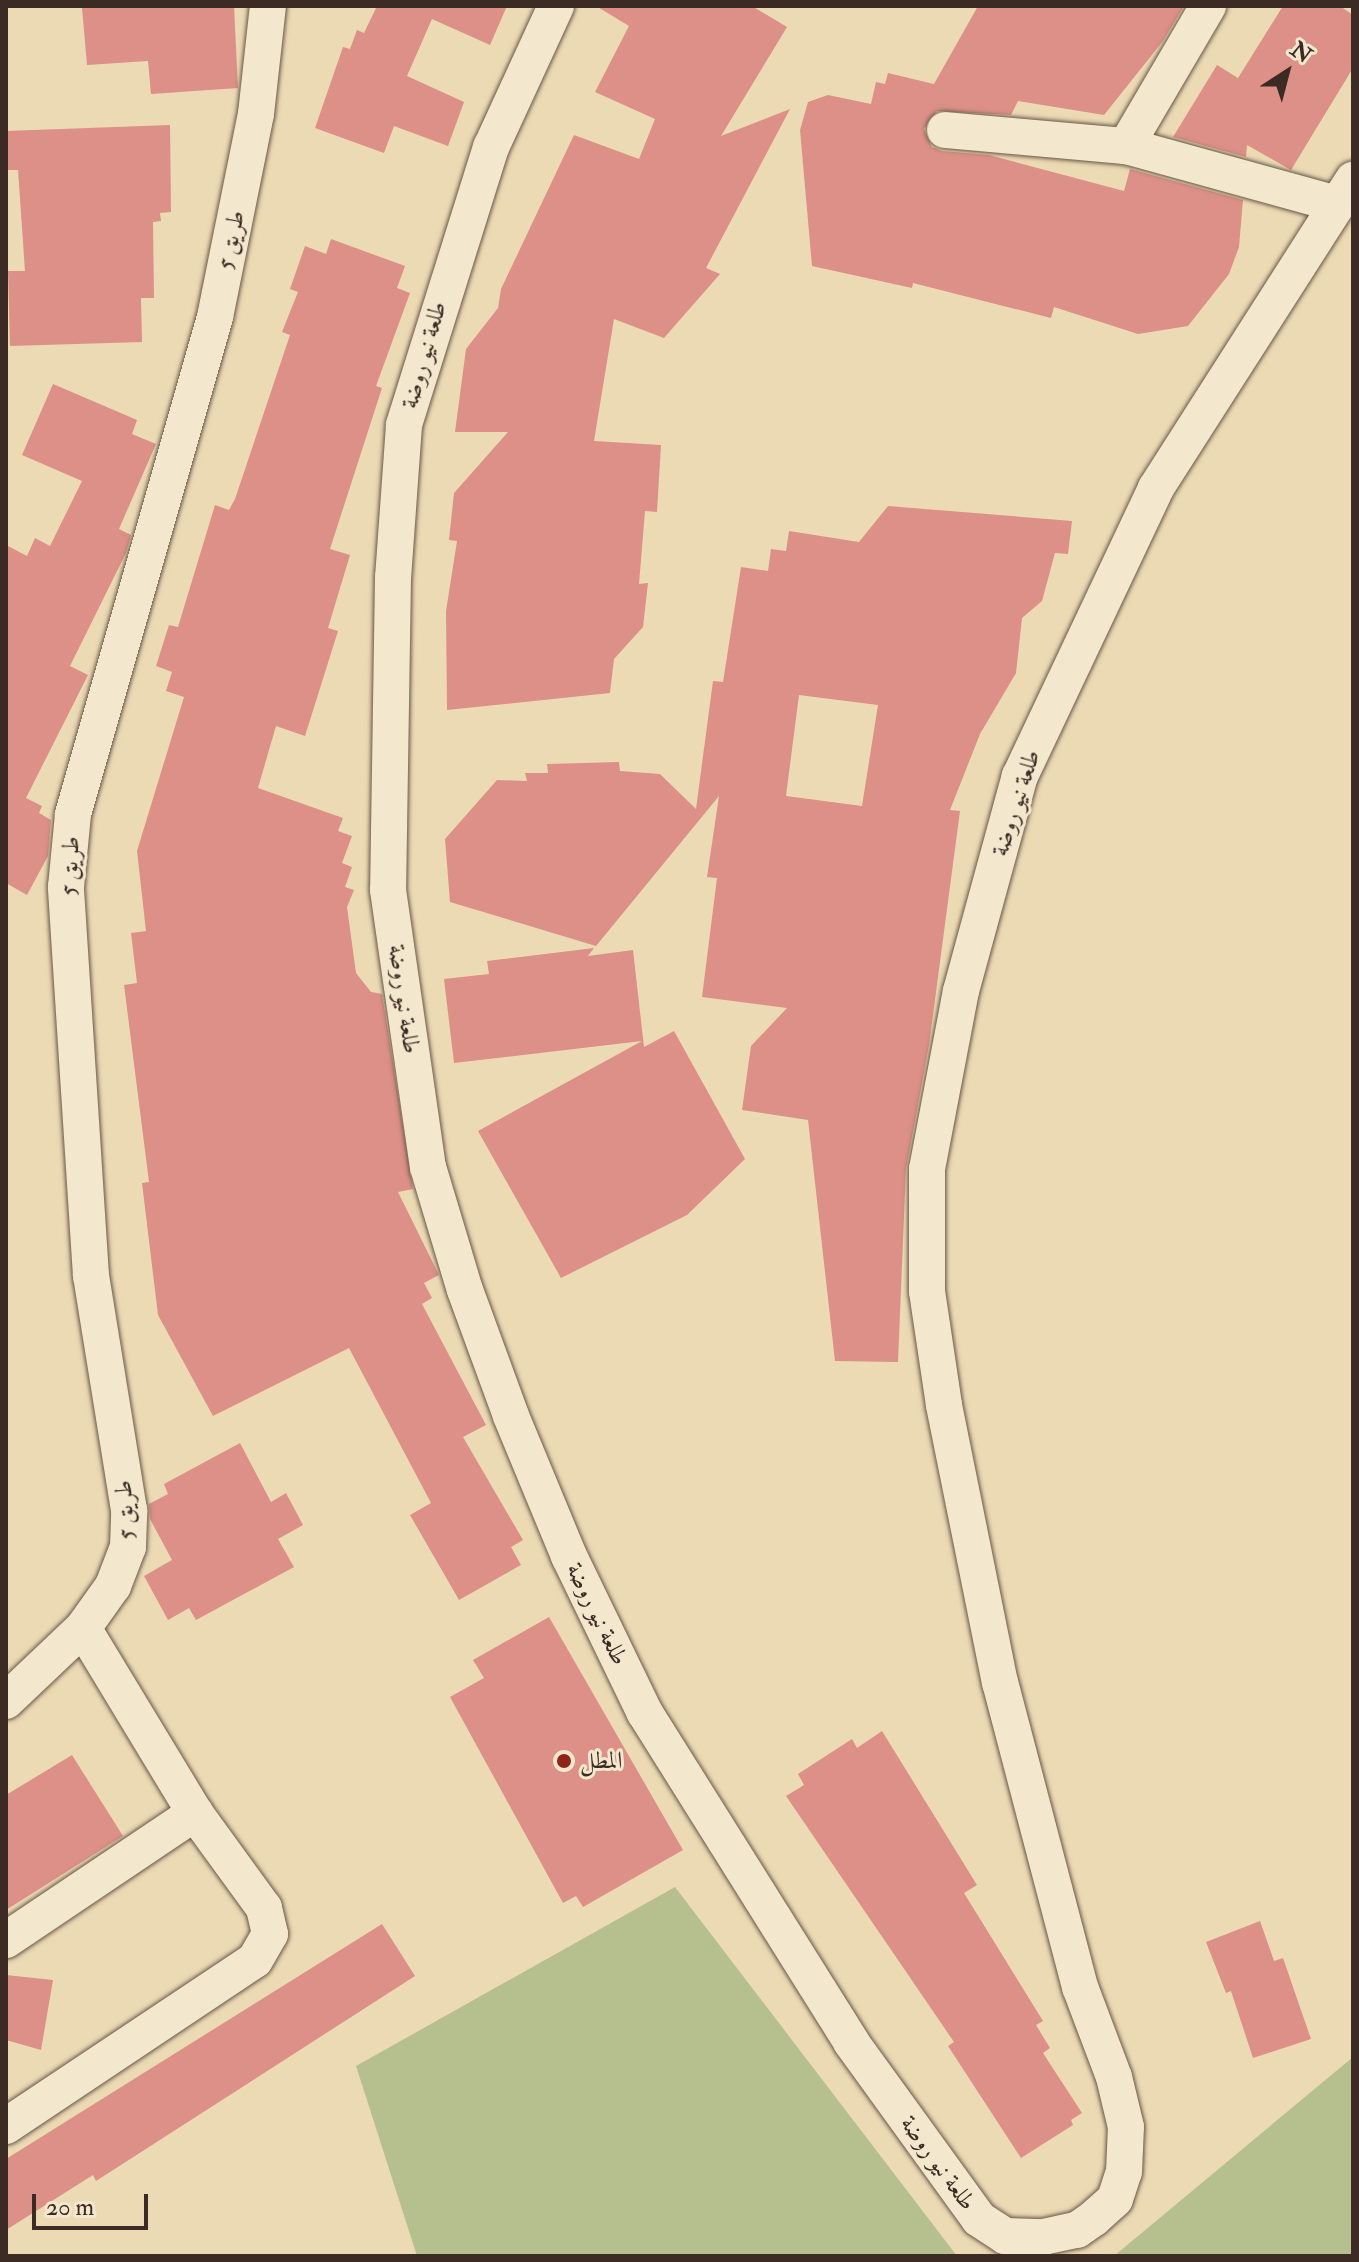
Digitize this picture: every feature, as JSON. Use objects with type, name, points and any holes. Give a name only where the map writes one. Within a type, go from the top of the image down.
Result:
[{"type":"street","name":"طريق 5","points":[[6,1701],[83,1628],[113,1586],[128,1547],[129,1510],[91,1276],[66,887],[73,814],[215,317],[256,114],[268,6]]},
{"type":"street","name":"طلعة نيو روضة","points":[[556,6],[491,147],[404,425],[393,577],[388,890],[428,1167],[465,1290],[511,1416],[569,1556],[645,1713],[851,2042],[979,2219],[1005,2236],[1043,2237],[1077,2230],[1094,2218],[1115,2199],[1124,2172],[1126,2127],[1114,2077],[1080,1987],[1000,1683],[944,1405],[927,1291],[927,1169],[961,991],[1020,776],[1156,488],[1344,192]]},
{"type":"street","points":[[1126,146],[1208,6]]},
{"type":"street","points":[[945,130],[1126,146],[1344,192]]},
{"type":"street","points":[[6,2126],[213,1989],[264,1947],[270,1934],[264,1908],[195,1813],[83,1628]]},
{"type":"street","points":[[6,1940],[195,1813]]},
{"type":"green space","points":[[675,1887],[957,2256],[417,2256],[356,2066]]},
{"type":"green space","points":[[1353,2057],[1353,2256],[1114,2256]]},
{"type":"building","points":[[234,6],[238,88],[151,94],[148,61],[87,65],[82,8]]},
{"type":"building","points":[[377,6],[507,6],[490,45],[432,19],[407,76],[464,102],[448,146],[394,126],[384,153],[315,128],[343,47],[350,49],[357,30],[364,33]]},
{"type":"building","points":[[596,6],[752,6],[787,27],[721,136],[790,109],[706,268],[720,274],[664,338],[614,319],[594,441],[661,445],[657,512],[645,511],[639,584],[648,583],[643,627],[614,659],[610,693],[447,710],[446,611],[457,541],[449,540],[454,493],[508,432],[455,432],[466,349],[498,308],[501,289],[574,135],[639,159],[655,119],[595,92],[629,26]]},
{"type":"building","points":[[978,6],[1184,6],[1163,41],[1104,115],[1018,101],[1011,115],[937,111],[924,129],[932,147],[942,151],[989,155],[1124,191],[1130,169],[1243,200],[1239,247],[1229,274],[1188,326],[1138,334],[1054,307],[1051,318],[913,283],[912,288],[812,266],[800,130],[808,102],[828,95],[871,104],[876,82],[885,84],[888,73],[934,84]]},
{"type":"building","points":[[1283,6],[1340,6],[1353,15],[1353,68],[1291,170],[1247,145],[1246,157],[1173,137],[1217,65],[1238,78]]},
{"type":"building","points":[[170,125],[171,212],[160,213],[161,221],[153,222],[154,298],[141,298],[142,342],[10,346],[8,271],[25,271],[18,170],[6,170],[6,131]]},
{"type":"building","points":[[331,239],[405,266],[397,288],[410,293],[376,386],[382,388],[330,549],[350,555],[328,628],[338,631],[305,736],[276,726],[258,788],[343,818],[338,831],[352,836],[342,863],[352,867],[345,887],[354,890],[347,907],[356,973],[371,992],[382,994],[413,1189],[398,1192],[439,1275],[424,1283],[432,1298],[422,1304],[486,1425],[463,1437],[523,1540],[511,1547],[521,1565],[459,1600],[410,1515],[431,1503],[349,1348],[213,1416],[158,1315],[142,1183],[149,1182],[124,985],[137,983],[131,933],[146,931],[137,851],[184,697],[166,691],[172,672],[156,666],[169,625],[178,627],[215,505],[229,510],[235,499],[290,335],[282,332],[298,292],[290,289],[305,246],[326,254]]},
{"type":"building","points":[[53,384],[137,420],[132,434],[156,444],[119,529],[131,535],[126,553],[70,666],[88,675],[26,798],[42,806],[39,813],[51,820],[48,856],[27,895],[6,883],[6,545],[27,556],[35,538],[50,546],[82,481],[22,455]]},
{"type":"building","points":[[888,506],[1072,521],[1068,554],[1055,553],[1042,601],[1022,618],[1016,673],[980,734],[950,810],[960,811],[929,1045],[906,1169],[898,1362],[835,1361],[808,1120],[742,1110],[751,1046],[787,1008],[702,997],[717,878],[707,877],[719,796],[596,946],[450,902],[445,839],[497,780],[527,781],[525,773],[548,773],[547,764],[619,762],[620,771],[660,774],[696,809],[713,681],[723,682],[741,567],[768,571],[771,549],[786,551],[789,531],[859,542]],"holes":[[[799,695],[878,705],[862,806],[786,796]]]},
{"type":"building","points":[[594,948],[588,956],[633,950],[644,1047],[674,1031],[745,1159],[687,1215],[561,1278],[478,1131],[642,1041],[454,1063],[444,979],[489,974],[487,961]]},
{"type":"building","points":[[240,1443],[271,1502],[286,1493],[303,1525],[278,1539],[294,1567],[196,1620],[189,1608],[168,1620],[144,1576],[172,1560],[150,1519],[149,1504],[168,1494],[164,1484]]},
{"type":"building","name":"المطل","points":[[549,1617],[683,1850],[583,1907],[576,1896],[563,1903],[450,1697],[484,1678],[473,1660]]},
{"type":"building","points":[[882,1731],[977,1885],[964,1893],[1043,2021],[1036,2025],[1050,2048],[1043,2053],[1082,2113],[1071,2120],[1073,2125],[1021,2158],[948,2046],[954,2042],[786,1796],[804,1785],[798,1774],[852,1739],[857,1748]]},
{"type":"building","points":[[72,1755],[123,1836],[6,1910],[6,1795]]},
{"type":"building","points":[[1260,1921],[1274,1961],[1283,1958],[1311,2039],[1253,2058],[1231,1991],[1226,1993],[1206,1942]]},
{"type":"building","points":[[382,1924],[415,1976],[96,2181],[93,2175],[6,2230],[6,2159]]},
{"type":"building","points":[[6,1975],[53,1980],[41,2050],[6,2040]]},
{"type":"place","name":"المطل","points":[[564,1761]]}]
